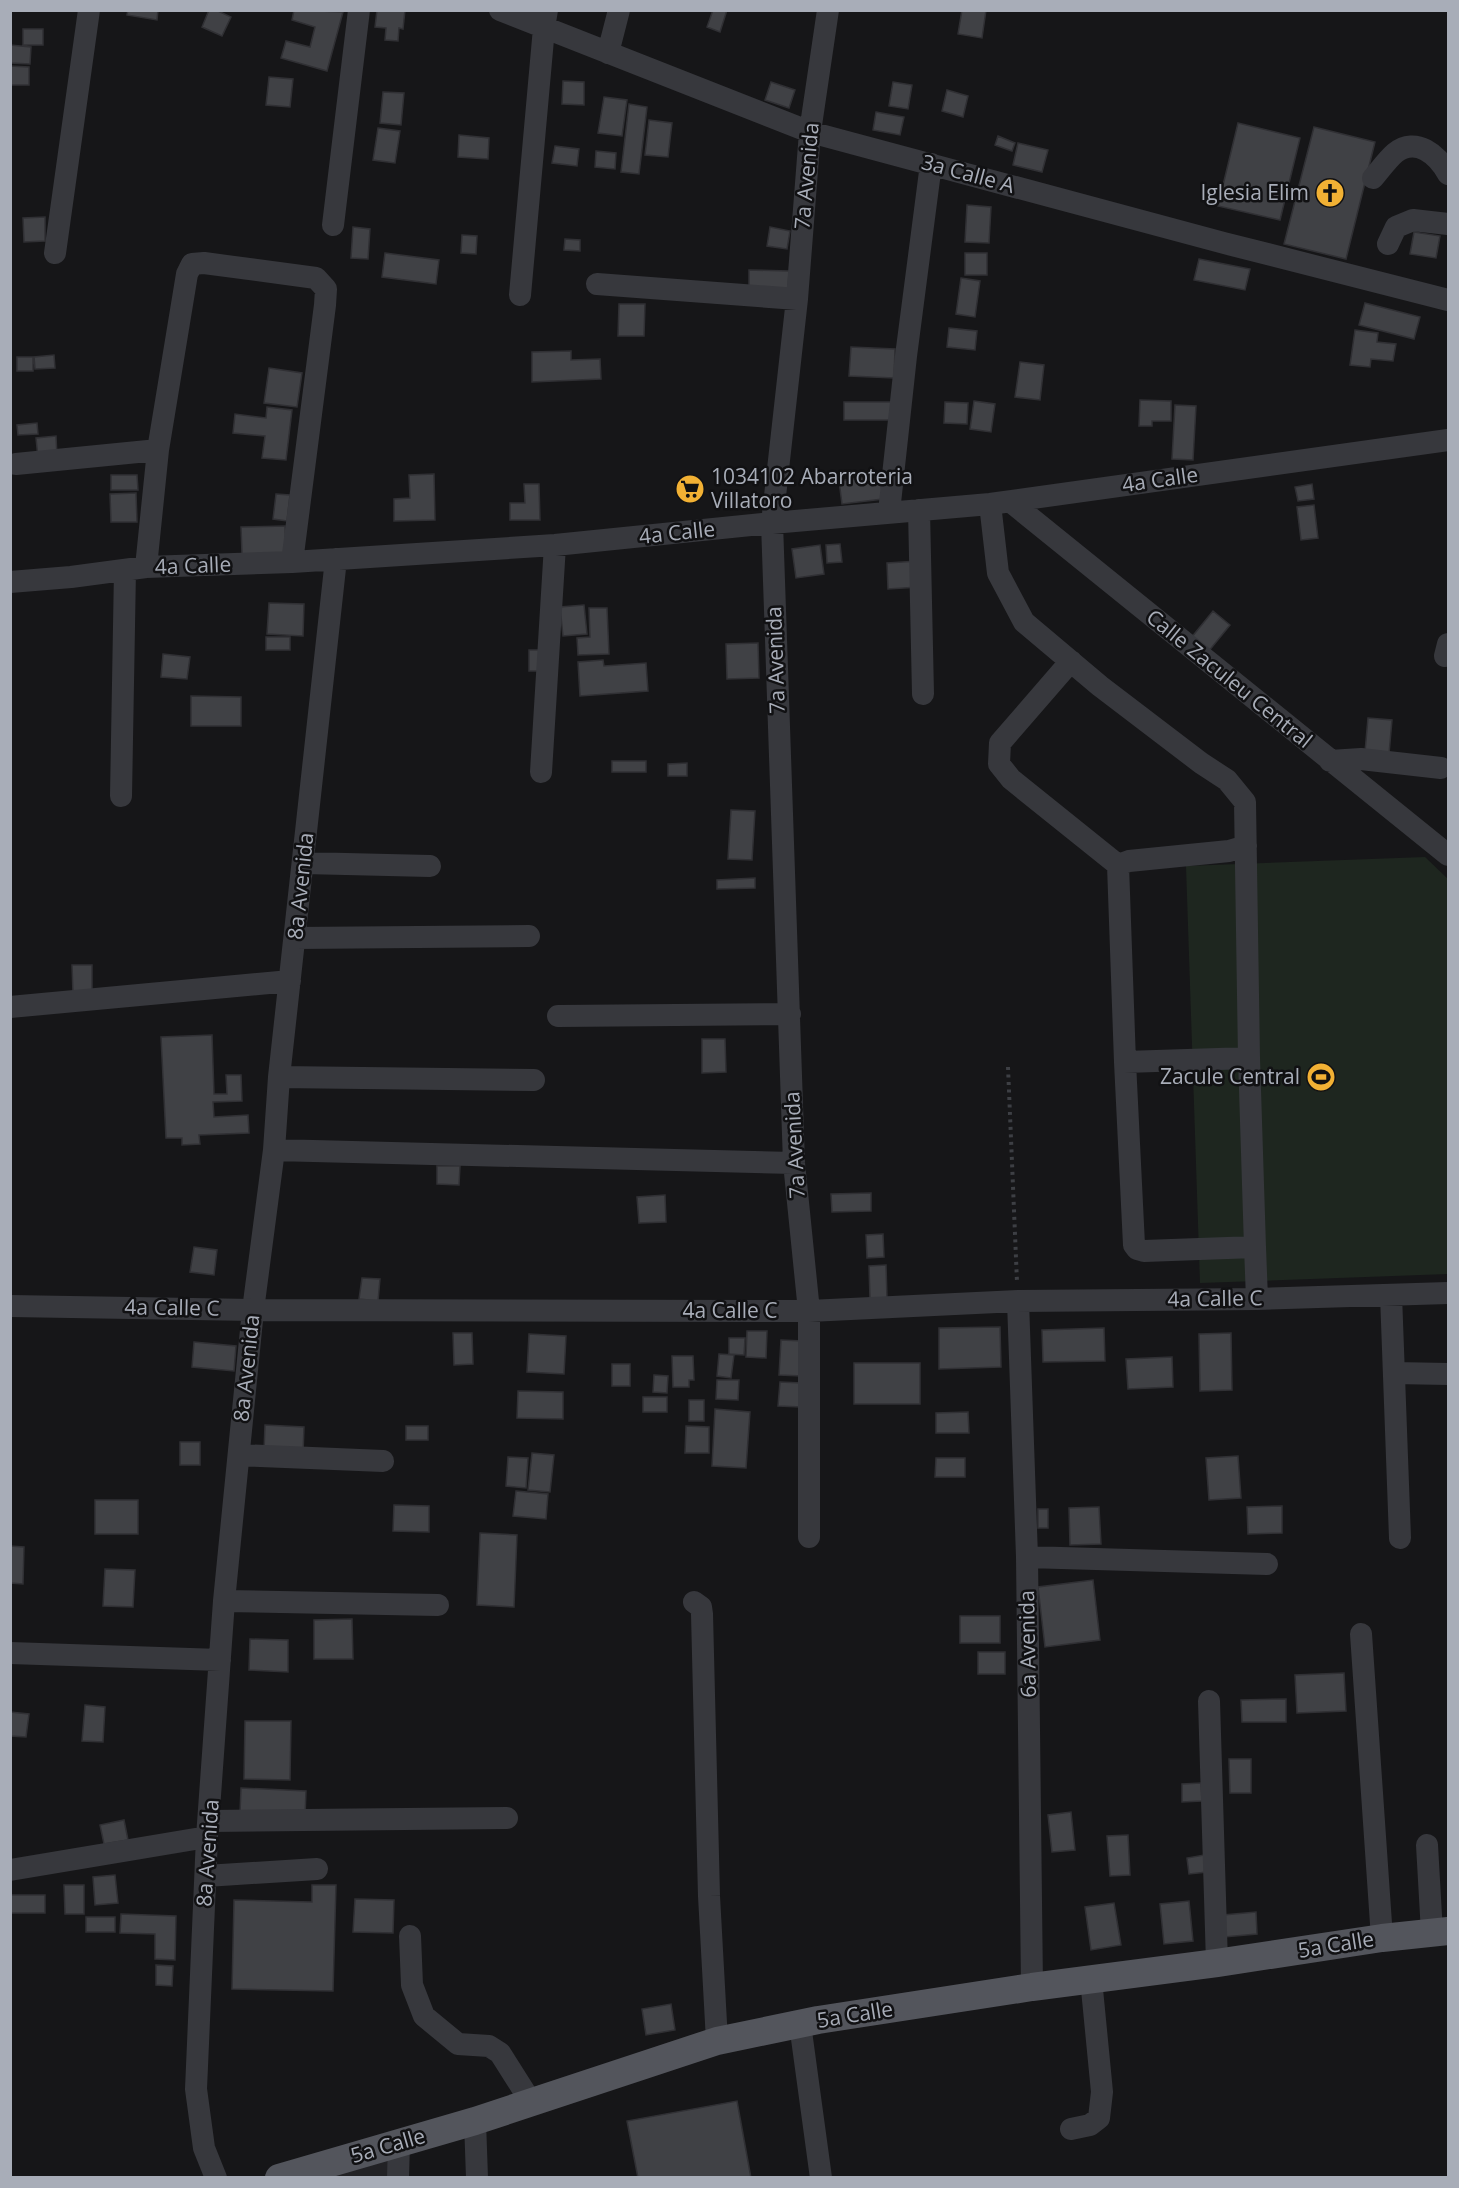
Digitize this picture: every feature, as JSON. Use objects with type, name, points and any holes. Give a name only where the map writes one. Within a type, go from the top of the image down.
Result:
[{"type":"main road","name":"5a Calle","points":[[279,2178],[475,2121],[717,2041],[800,2024],[1032,1987],[1217,1964],[1382,1938],[1440,1932]]},
{"type":"street","points":[[55,253],[89,10]]},
{"type":"street","points":[[333,225],[358,10]]},
{"type":"street","name":"3a Calle A","points":[[500,10],[546,19],[608,53],[810,132],[1224,243],[1449,300]]},
{"type":"street","points":[[608,53],[620,10]]},
{"type":"street","name":"7a Avenida","points":[[809,1537],[809,1311],[794,1163],[772,523],[796,299],[810,132],[828,10]]},
{"type":"street","points":[[520,295],[546,19]]},
{"type":"street","points":[[1373,178],[1395,153],[1405,147],[1421,146],[1441,160],[1449,174]]},
{"type":"street","points":[[889,512],[906,356],[931,164]]},
{"type":"street","points":[[1388,244],[1396,227],[1413,220],[1449,224]]},
{"type":"street","points":[[121,796],[136,568],[187,274],[192,264],[204,263],[316,278],[326,289],[292,562]]},
{"type":"street","points":[[597,284],[796,299]]},
{"type":"street","name":"4a Calle","points":[[10,582],[136,568],[292,562],[555,545],[1000,503],[1449,440]]},
{"type":"street","points":[[16,464],[158,450]]},
{"type":"street","points":[[1000,503],[998,573],[1024,622],[1100,686],[1227,780],[1245,802],[1249,1059],[1257,1299]]},
{"type":"street","name":"Calle Zaculeu Central","points":[[1000,503],[1449,855]]},
{"type":"street","points":[[919,510],[923,694]]},
{"type":"street","points":[[541,772],[555,545]]},
{"type":"street","name":"8a Avenida","points":[[216,2178],[204,2148],[196,2090],[208,1829],[224,1601],[253,1310],[274,1150],[279,1077],[336,559]]},
{"type":"street","points":[[1071,661],[1000,743],[999,764],[1011,779],[1118,865],[1134,1245],[1143,1251],[1255,1247]]},
{"type":"street","points":[[1330,761],[1362,759],[1441,768]]},
{"type":"street","points":[[1118,865],[1129,861],[1229,851],[1246,846]]},
{"type":"street","points":[[304,863],[430,866]]},
{"type":"street","points":[[295,938],[529,936]]},
{"type":"street","points":[[10,1007],[290,981]]},
{"type":"street","points":[[558,1016],[790,1014]]},
{"type":"street","points":[[1125,1062],[1249,1059]]},
{"type":"street","points":[[279,1077],[534,1080]]},
{"type":"street","points":[[274,1150],[794,1163]]},
{"type":"street","name":"4a Calle C","points":[[10,1306],[253,1310],[809,1311],[1018,1301],[1257,1299],[1449,1293]]},
{"type":"street","points":[[1391,1295],[1400,1538]]},
{"type":"street","name":"6a Avenida","points":[[1018,1301],[1027,1557],[1032,1987]]},
{"type":"street","points":[[1394,1373],[1449,1374]]},
{"type":"street","points":[[239,1455],[383,1461]]},
{"type":"street","points":[[1027,1557],[1268,1564]]},
{"type":"street","points":[[224,1601],[438,1605]]},
{"type":"street","points":[[694,1602],[701,1607],[702,1614],[709,1896],[717,2041]]},
{"type":"street","points":[[1362,1634],[1382,1938]]},
{"type":"street","points":[[10,1653],[220,1660]]},
{"type":"street","points":[[1209,1701],[1217,1964]]},
{"type":"street","points":[[10,1870],[208,1829],[507,1818]]},
{"type":"street","points":[[1426,1845],[1440,1932]]},
{"type":"street","points":[[206,1876],[317,1869]]},
{"type":"street","points":[[410,1936],[412,1985],[424,2016],[458,2044],[489,2046],[500,2053],[531,2102]]},
{"type":"street","points":[[1071,2129],[1090,2125],[1099,2118],[1102,2092],[1091,1979]]},
{"type":"street","points":[[800,2024],[821,2178]]},
{"type":"street","points":[[475,2121],[477,2178]]},
{"type":"street","points":[[398,2178],[399,2143]]},
{"type":"path","points":[[1008,1067],[1018,1301]]},
{"type":"shaded area","name":"Zacule Central","points":[[1425,857],[1448,879],[1448,1274],[1200,1283],[1186,866]]},
{"type":"shaded area","points":[[399,2143],[399,2177],[276,2177]]},
{"type":"building","points":[[128,10],[158,10],[157,20],[127,15]]},
{"type":"building","points":[[209,10],[216,10],[231,17],[222,36],[202,27]]},
{"type":"building","points":[[294,10],[343,12],[327,71],[281,58],[286,41],[310,47],[315,27],[292,20]]},
{"type":"building","points":[[377,10],[405,10],[403,29],[399,28],[398,41],[385,40],[386,28],[375,27]]},
{"type":"building","points":[[713,10],[727,10],[720,32],[707,27]]},
{"type":"building","points":[[962,10],[986,10],[982,38],[958,34]]},
{"type":"building","points":[[23,29],[43,29],[43,45],[23,45]]},
{"type":"building","points":[[10,45],[31,47],[30,64],[10,63]]},
{"type":"building","points":[[10,66],[29,67],[29,85],[10,85]]},
{"type":"building","points":[[269,77],[293,79],[290,107],[266,105]]},
{"type":"building","points":[[563,81],[584,82],[584,105],[562,104]]},
{"type":"building","points":[[771,82],[795,90],[789,108],[765,100]]},
{"type":"building","points":[[893,82],[912,85],[908,109],[889,106]]},
{"type":"building","points":[[947,90],[968,96],[963,117],[942,111]]},
{"type":"building","points":[[383,92],[404,93],[401,125],[380,123]]},
{"type":"building","points":[[604,97],[627,100],[622,136],[598,133]]},
{"type":"building","points":[[629,104],[647,107],[639,174],[621,172]]},
{"type":"building","points":[[876,112],[904,117],[900,135],[873,130]]},
{"type":"building","points":[[649,120],[672,123],[668,157],[645,155]]},
{"type":"building","points":[[1238,123],[1300,138],[1280,220],[1218,206]]},
{"type":"building","name":"Iglesia Elim","points":[[1314,127],[1375,142],[1346,259],[1284,244]]},
{"type":"building","points":[[378,128],[400,131],[395,163],[373,160]]},
{"type":"building","points":[[459,135],[489,138],[488,159],[458,157]]},
{"type":"building","points":[[998,136],[1015,143],[1012,151],[995,145]]},
{"type":"building","points":[[1018,143],[1048,150],[1042,172],[1013,165]]},
{"type":"building","points":[[555,146],[579,149],[577,166],[552,163]]},
{"type":"building","points":[[596,151],[616,153],[615,169],[595,167]]},
{"type":"building","points":[[967,205],[991,207],[989,243],[965,242]]},
{"type":"building","points":[[45,217],[45,241],[24,242],[23,218]]},
{"type":"building","points":[[353,227],[370,229],[368,259],[351,258]]},
{"type":"building","points":[[770,227],[790,231],[787,249],[767,246]]},
{"type":"building","points":[[1414,232],[1440,236],[1436,258],[1410,254]]},
{"type":"building","points":[[462,235],[477,236],[476,254],[461,253]]},
{"type":"building","points":[[565,239],[580,240],[580,251],[564,250]]},
{"type":"building","points":[[385,253],[439,260],[436,284],[382,277]]},
{"type":"building","points":[[965,253],[987,253],[987,275],[965,275]]},
{"type":"building","points":[[1199,259],[1250,269],[1245,290],[1194,280]]},
{"type":"building","points":[[749,270],[789,271],[788,293],[749,292]]},
{"type":"building","points":[[961,278],[980,281],[975,317],[956,314]]},
{"type":"building","points":[[1365,303],[1420,317],[1414,339],[1359,325]]},
{"type":"building","points":[[619,304],[645,304],[644,336],[618,336]]},
{"type":"building","points":[[949,328],[977,331],[975,350],[947,347]]},
{"type":"building","points":[[1355,330],[1378,333],[1377,342],[1396,344],[1393,361],[1371,359],[1370,367],[1350,365]]},
{"type":"building","points":[[851,347],[895,349],[894,378],[849,376]]},
{"type":"building","points":[[571,351],[571,360],[600,359],[601,379],[532,382],[532,352]]},
{"type":"building","points":[[54,355],[55,368],[35,369],[34,357]]},
{"type":"building","points":[[17,357],[33,357],[33,371],[17,371]]},
{"type":"building","points":[[1020,362],[1044,365],[1040,400],[1015,397]]},
{"type":"building","points":[[269,368],[302,373],[297,407],[264,403]]},
{"type":"building","points":[[1140,400],[1171,401],[1171,421],[1152,421],[1152,426],[1139,426]]},
{"type":"building","points":[[974,401],[995,404],[991,432],[970,429]]},
{"type":"building","points":[[844,402],[897,402],[897,420],[844,420]]},
{"type":"building","points":[[945,402],[968,403],[967,424],[944,423]]},
{"type":"building","points":[[1175,405],[1196,406],[1193,460],[1172,459]]},
{"type":"building","points":[[267,407],[292,410],[286,460],[262,458],[265,436],[233,433],[235,414],[266,418]]},
{"type":"building","points":[[37,423],[38,434],[18,435],[17,425]]},
{"type":"building","points":[[56,436],[57,457],[38,458],[36,438]]},
{"type":"building","points":[[434,474],[435,520],[394,521],[394,499],[410,498],[409,475]]},
{"type":"building","points":[[111,475],[137,475],[138,490],[111,490]]},
{"type":"building","points":[[880,476],[883,499],[842,504],[839,481]]},
{"type":"building","points":[[524,484],[539,484],[540,520],[510,520],[510,503],[525,503]]},
{"type":"building","points":[[1312,484],[1314,499],[1298,501],[1295,487]]},
{"type":"building","points":[[136,493],[137,522],[111,522],[110,494]]},
{"type":"building","points":[[276,494],[290,495],[287,521],[273,519]]},
{"type":"building","points":[[1314,505],[1318,538],[1301,540],[1297,507]]},
{"type":"building","points":[[285,526],[286,553],[242,554],[241,527]]},
{"type":"building","points":[[840,544],[842,562],[827,563],[826,545]]},
{"type":"building","points":[[820,545],[824,574],[796,578],[792,549]]},
{"type":"building","points":[[918,561],[919,587],[888,589],[887,563]]},
{"type":"building","points":[[269,603],[304,604],[303,636],[267,634]]},
{"type":"building","points":[[584,605],[587,634],[563,636],[560,607]]},
{"type":"building","points":[[589,608],[607,608],[609,654],[578,655],[577,638],[590,637]]},
{"type":"building","points":[[1213,611],[1230,625],[1208,652],[1191,638]]},
{"type":"building","points":[[266,637],[290,637],[290,650],[266,650]]},
{"type":"building","points":[[758,643],[759,678],[727,679],[726,644]]},
{"type":"building","points":[[529,650],[542,650],[542,671],[529,671]]},
{"type":"building","points":[[163,654],[190,657],[187,679],[161,677]]},
{"type":"building","points":[[603,660],[604,666],[646,663],[648,691],[580,696],[578,662]]},
{"type":"building","points":[[191,696],[241,697],[241,726],[191,726]]},
{"type":"building","points":[[1368,718],[1392,720],[1389,754],[1365,752]]},
{"type":"building","points":[[612,761],[646,761],[646,772],[612,772]]},
{"type":"building","points":[[687,763],[687,776],[668,776],[668,764]]},
{"type":"building","points":[[731,810],[755,811],[752,860],[728,859]]},
{"type":"building","points":[[755,878],[755,888],[717,889],[717,880]]},
{"type":"building","points":[[72,965],[92,965],[92,994],[73,994]]},
{"type":"building","points":[[212,1035],[214,1094],[227,1094],[226,1075],[241,1075],[242,1101],[213,1102],[214,1117],[248,1115],[249,1133],[199,1135],[200,1144],[182,1145],[182,1138],[166,1138],[161,1037]]},
{"type":"building","points":[[702,1039],[725,1039],[726,1072],[702,1073]]},
{"type":"building","points":[[437,1166],[460,1166],[459,1185],[437,1184]]},
{"type":"building","points":[[871,1193],[871,1211],[832,1212],[831,1194]]},
{"type":"building","points":[[665,1195],[666,1222],[639,1223],[637,1197]]},
{"type":"building","points":[[883,1234],[884,1257],[867,1258],[866,1235]]},
{"type":"building","points":[[194,1247],[217,1250],[214,1275],[190,1272]]},
{"type":"building","points":[[886,1265],[887,1299],[870,1299],[869,1266]]},
{"type":"building","points":[[362,1278],[380,1279],[378,1301],[359,1299]]},
{"type":"building","points":[[1000,1327],[1001,1367],[939,1369],[939,1328]]},
{"type":"building","points":[[1104,1328],[1105,1361],[1043,1362],[1042,1330]]},
{"type":"building","points":[[747,1331],[767,1331],[766,1358],[746,1357]]},
{"type":"building","points":[[453,1333],[472,1333],[473,1364],[454,1365]]},
{"type":"building","points":[[1231,1333],[1232,1390],[1200,1391],[1199,1334]]},
{"type":"building","points":[[529,1334],[566,1336],[564,1374],[527,1372]]},
{"type":"building","points":[[729,1338],[745,1338],[744,1355],[729,1354]]},
{"type":"building","points":[[781,1340],[803,1341],[802,1376],[779,1375]]},
{"type":"building","points":[[194,1342],[236,1346],[234,1371],[192,1367]]},
{"type":"building","points":[[719,1354],[734,1355],[731,1378],[717,1376]]},
{"type":"building","points":[[672,1356],[693,1356],[694,1380],[689,1380],[689,1387],[673,1387]]},
{"type":"building","points":[[1172,1357],[1173,1387],[1128,1389],[1126,1359]]},
{"type":"building","points":[[854,1363],[920,1363],[920,1404],[854,1404]]},
{"type":"building","points":[[612,1364],[630,1364],[630,1386],[612,1386]]},
{"type":"building","points":[[654,1375],[668,1376],[667,1393],[653,1392]]},
{"type":"building","points":[[717,1380],[739,1380],[738,1400],[716,1399]]},
{"type":"building","points":[[780,1382],[802,1383],[801,1407],[778,1406]]},
{"type":"building","points":[[518,1391],[563,1392],[563,1419],[517,1418]]},
{"type":"building","points":[[643,1397],[667,1397],[667,1412],[643,1412]]},
{"type":"building","points":[[689,1400],[704,1400],[704,1421],[689,1421]]},
{"type":"building","points":[[715,1409],[750,1412],[746,1468],[712,1466]]},
{"type":"building","points":[[968,1412],[969,1433],[936,1433],[936,1413]]},
{"type":"building","points":[[265,1425],[304,1427],[303,1454],[264,1451]]},
{"type":"building","points":[[406,1426],[428,1426],[428,1440],[406,1440]]},
{"type":"building","points":[[686,1426],[709,1427],[709,1453],[685,1453]]},
{"type":"building","points":[[180,1442],[200,1442],[200,1465],[180,1465]]},
{"type":"building","points":[[532,1453],[554,1455],[550,1492],[528,1490]]},
{"type":"building","points":[[1238,1456],[1241,1498],[1209,1500],[1206,1458]]},
{"type":"building","points":[[508,1457],[528,1458],[526,1488],[506,1486]]},
{"type":"building","points":[[936,1458],[965,1458],[965,1477],[935,1477]]},
{"type":"building","points":[[516,1491],[548,1494],[546,1519],[513,1516]]},
{"type":"building","points":[[95,1500],[138,1500],[138,1534],[95,1534]]},
{"type":"building","points":[[394,1505],[429,1506],[429,1532],[393,1531]]},
{"type":"building","points":[[1282,1506],[1282,1533],[1248,1534],[1247,1507]]},
{"type":"building","points":[[1099,1507],[1101,1544],[1070,1545],[1069,1508]]},
{"type":"building","points":[[1038,1509],[1048,1509],[1048,1528],[1038,1528]]},
{"type":"building","points":[[480,1533],[517,1535],[514,1607],[477,1605]]},
{"type":"building","points":[[10,1546],[24,1547],[23,1584],[10,1583]]},
{"type":"building","points":[[105,1569],[135,1570],[133,1607],[103,1606]]},
{"type":"building","points":[[1093,1580],[1100,1640],[1045,1647],[1038,1587]]},
{"type":"building","points":[[960,1616],[1000,1616],[1000,1643],[960,1643]]},
{"type":"building","points":[[352,1619],[353,1659],[314,1659],[314,1620]]},
{"type":"building","points":[[250,1639],[288,1640],[288,1672],[249,1670]]},
{"type":"building","points":[[978,1652],[1005,1652],[1005,1674],[978,1674]]},
{"type":"building","points":[[1344,1673],[1346,1711],[1297,1713],[1295,1675]]},
{"type":"building","points":[[1286,1699],[1286,1722],[1242,1722],[1241,1700]]},
{"type":"building","points":[[85,1705],[105,1707],[103,1742],[82,1741]]},
{"type":"building","points":[[10,1712],[29,1714],[26,1737],[10,1736]]},
{"type":"building","points":[[245,1721],[291,1721],[290,1780],[244,1779]]},
{"type":"building","points":[[1229,1759],[1251,1759],[1251,1793],[1230,1793]]},
{"type":"building","points":[[1201,1783],[1202,1801],[1182,1802],[1182,1784]]},
{"type":"building","points":[[241,1788],[306,1791],[305,1816],[240,1813]]},
{"type":"building","points":[[1071,1812],[1075,1850],[1052,1852],[1048,1815]]},
{"type":"building","points":[[124,1820],[128,1840],[104,1844],[100,1825]]},
{"type":"building","points":[[1128,1835],[1130,1875],[1110,1876],[1107,1836]]},
{"type":"building","points":[[1204,1855],[1207,1872],[1189,1874],[1187,1858]]},
{"type":"building","points":[[115,1875],[118,1903],[95,1905],[93,1877]]},
{"type":"building","points":[[64,1885],[84,1885],[84,1914],[65,1914]]},
{"type":"building","points":[[312,1885],[336,1885],[333,1991],[232,1989],[234,1900],[312,1902]]},
{"type":"building","points":[[10,1895],[45,1895],[45,1913],[10,1913]]},
{"type":"building","points":[[355,1899],[394,1900],[393,1933],[353,1932]]},
{"type":"building","points":[[1189,1901],[1193,1941],[1164,1944],[1160,1904]]},
{"type":"building","points":[[1114,1903],[1121,1945],[1091,1950],[1085,1907]]},
{"type":"building","points":[[1256,1912],[1257,1934],[1224,1937],[1223,1915]]},
{"type":"building","points":[[121,1914],[176,1916],[175,1960],[155,1959],[155,1934],[120,1933]]},
{"type":"building","points":[[86,1917],[115,1917],[115,1932],[86,1932]]},
{"type":"building","points":[[156,1965],[173,1966],[172,1986],[156,1985]]},
{"type":"building","points":[[671,2004],[675,2030],[646,2035],[642,2009]]},
{"type":"building","points":[[737,2101],[751,2178],[638,2178],[627,2121]]},
{"type":"place","name":"Iglesia Elim","points":[[1330,193]]},
{"type":"place","name":"1034102 Abarroteria Villatoro","points":[[690,489]]},
{"type":"place","name":"Zacule Central","points":[[1321,1077]]}]
